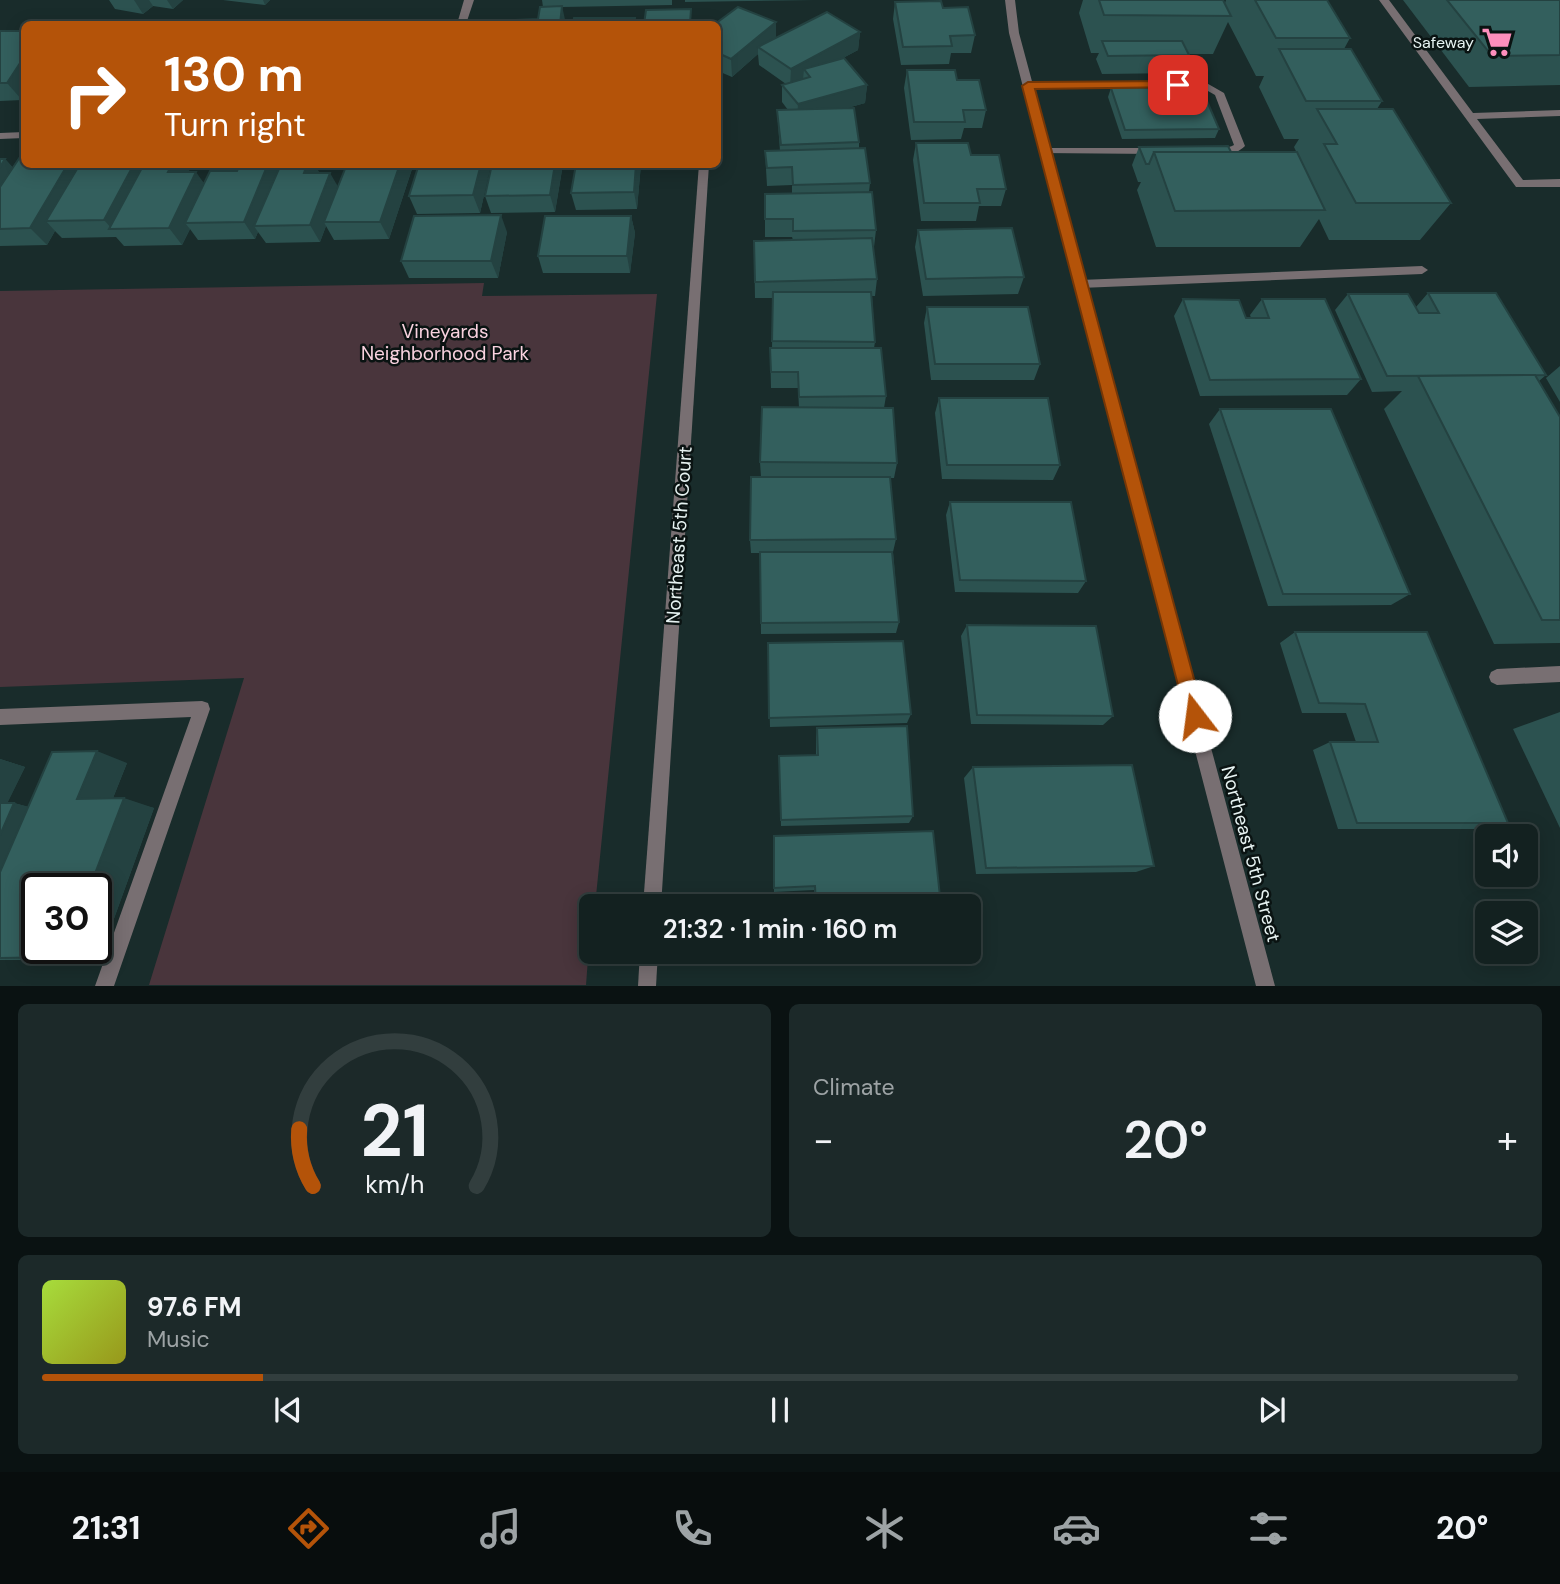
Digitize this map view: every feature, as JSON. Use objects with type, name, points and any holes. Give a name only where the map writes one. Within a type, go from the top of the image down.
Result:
[{"type":"street","points":[[462,21],[469,0]]},
{"type":"street","name":"Northeast 5th Street","points":[[1010,0],[1014,33],[1266,985]]},
{"type":"street","points":[[1384,0],[1520,184],[1560,183]]},
{"type":"street","points":[[1028,86],[1203,84],[1219,93],[1240,146],[1232,151],[1205,151]]},
{"type":"street","points":[[1469,116],[1560,113]]},
{"type":"street","points":[[0,136],[21,135]]},
{"type":"street","points":[[1045,151],[1165,151]]},
{"type":"street","name":"Northeast 5th Court","points":[[653,894],[704,168]]},
{"type":"street","points":[[1080,284],[1422,270]]},
{"type":"street","points":[[1497,677],[1560,674]]},
{"type":"street","points":[[0,717],[202,709],[104,985]]},
{"type":"street","points":[[647,985],[648,964]]},
{"type":"green space","name":"Vineyards Neighborhood Park","points":[[484,283],[482,296],[657,294],[596,894],[579,894],[579,964],[588,964],[586,985],[149,985],[244,678],[0,687],[0,291]]},
{"type":"building","points":[[1099,0],[1223,0],[1231,16],[1104,15]]},
{"type":"building","points":[[1255,0],[1327,0],[1350,38],[1276,38]]},
{"type":"building","points":[[1447,0],[1560,0],[1560,55],[1492,56]]},
{"type":"building","points":[[941,1],[943,8],[968,7],[975,35],[950,36],[952,46],[903,47],[895,2]]},
{"type":"building","points":[[562,6],[560,21],[515,21],[538,19],[540,7]]},
{"type":"building","points":[[738,7],[776,22],[731,59],[721,54],[719,21]]},
{"type":"building","points":[[691,9],[690,21],[644,21],[646,10]]},
{"type":"building","points":[[827,12],[860,32],[791,69],[758,47]]},
{"type":"building","points":[[574,18],[635,18],[634,21],[574,21]]},
{"type":"building","points":[[0,31],[21,31],[21,62],[7,83],[0,83]]},
{"type":"building","points":[[1102,41],[1182,41],[1189,55],[1108,56]]},
{"type":"building","points":[[1279,49],[1351,49],[1382,101],[1306,101]]},
{"type":"building","points":[[844,58],[867,85],[798,104],[782,85],[810,77],[804,69]]},
{"type":"building","points":[[907,70],[955,70],[957,80],[979,80],[986,110],[963,110],[965,122],[914,122]]},
{"type":"building","points":[[1201,87],[1219,129],[1125,130],[1111,88]]},
{"type":"building","points":[[854,108],[859,142],[781,145],[777,110]]},
{"type":"building","points":[[1317,109],[1393,109],[1451,203],[1356,203],[1324,144],[1337,144]]},
{"type":"building","points":[[916,143],[968,143],[971,155],[999,155],[1006,189],[977,189],[980,203],[924,203]]},
{"type":"building","points":[[1228,146],[1231,152],[1154,152],[1149,164],[1146,164],[1139,147]]},
{"type":"building","points":[[865,148],[870,183],[793,185],[792,167],[767,168],[765,151]]},
{"type":"building","points":[[1154,152],[1297,152],[1325,210],[1175,211]]},
{"type":"building","points":[[20,157],[21,168],[66,168],[30,228],[0,229],[0,187]]},
{"type":"building","points":[[78,168],[132,168],[104,220],[46,221]]},
{"type":"building","points":[[142,168],[196,172],[169,228],[109,229]]},
{"type":"building","points":[[238,168],[266,168],[244,222],[185,223],[210,171],[237,171]]},
{"type":"building","points":[[279,168],[306,168],[304,173],[330,173],[310,225],[254,226]]},
{"type":"building","points":[[345,168],[399,168],[380,222],[324,222]]},
{"type":"building","points":[[418,168],[480,168],[473,195],[409,196]]},
{"type":"building","points":[[491,168],[554,168],[550,195],[485,196]]},
{"type":"building","points":[[575,168],[636,168],[634,192],[571,193]]},
{"type":"building","points":[[872,192],[876,230],[793,231],[793,219],[765,219],[765,194]]},
{"type":"building","points":[[501,215],[491,261],[401,261],[414,216]]},
{"type":"building","points":[[545,216],[631,216],[627,256],[538,256]]},
{"type":"building","points":[[1012,228],[1024,277],[926,279],[918,230]]},
{"type":"building","points":[[872,238],[877,279],[755,282],[754,241]]},
{"type":"building","points":[[773,292],[871,292],[875,342],[772,341]]},
{"type":"building","points":[[1428,293],[1496,293],[1546,375],[1387,376],[1348,294],[1408,294],[1419,313],[1439,313]]},
{"type":"building","points":[[1183,299],[1239,300],[1246,318],[1269,318],[1262,299],[1325,299],[1361,379],[1210,380]]},
{"type":"building","points":[[927,307],[1028,307],[1040,364],[935,364]]},
{"type":"building","points":[[770,348],[881,348],[886,396],[799,397],[798,372],[771,372]]},
{"type":"building","points":[[1535,375],[1560,417],[1560,620],[1542,620],[1418,376]]},
{"type":"building","points":[[939,398],[1048,398],[1060,465],[947,465]]},
{"type":"building","points":[[762,407],[893,408],[897,463],[760,462]]},
{"type":"building","points":[[1220,409],[1331,409],[1410,594],[1283,594]]},
{"type":"building","points":[[751,477],[890,477],[896,539],[750,540]]},
{"type":"building","points":[[950,502],[1071,502],[1086,581],[960,580]]},
{"type":"building","points":[[760,552],[892,552],[899,622],[761,623]]},
{"type":"building","points":[[967,625],[1096,626],[1113,716],[977,715]]},
{"type":"building","points":[[1295,632],[1427,632],[1508,823],[1357,823],[1330,742],[1378,742],[1365,704],[1319,703]]},
{"type":"building","points":[[903,641],[911,714],[769,718],[768,643]]},
{"type":"building","points":[[907,726],[913,816],[781,820],[779,756],[818,755],[817,728]]},
{"type":"building","points":[[97,751],[77,799],[124,798],[95,873],[21,873],[21,958],[0,958],[0,872],[52,752]]},
{"type":"building","points":[[1132,765],[1154,866],[986,868],[973,767]]},
{"type":"building","points":[[0,803],[14,803],[0,835]]},
{"type":"building","points":[[933,831],[940,894],[815,894],[815,886],[774,888],[774,836]]},
{"type":"place","name":"Safeway","points":[[1497,42]]},
{"type":"route","points":[[1178,85],[1028,86],[1195,716]]}]
